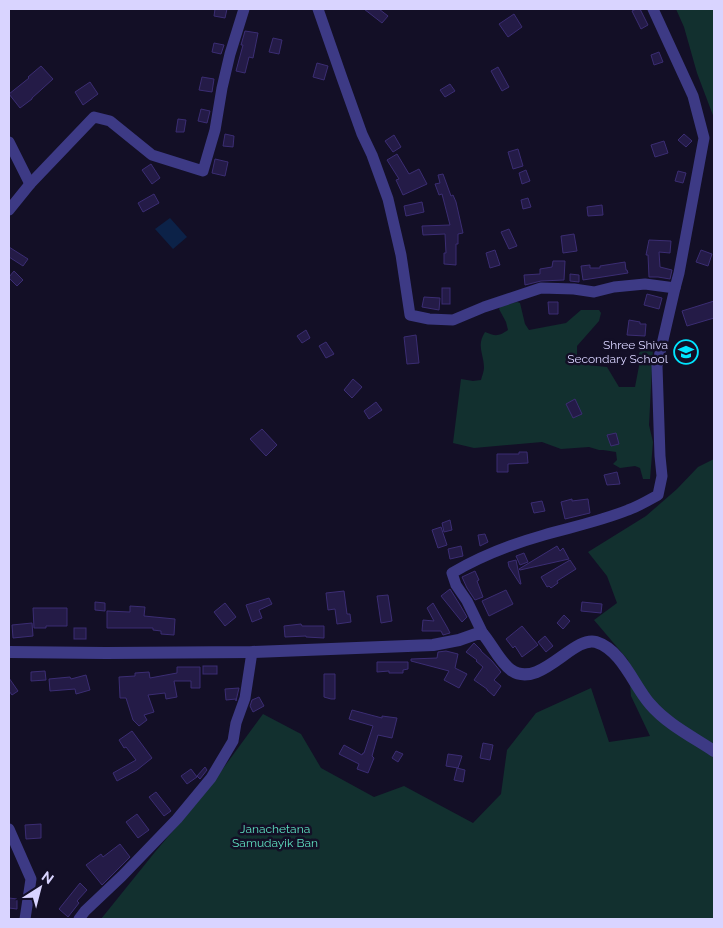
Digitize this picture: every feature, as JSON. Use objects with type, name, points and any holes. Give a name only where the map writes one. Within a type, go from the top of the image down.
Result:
[{"type":"street","points":[[9,210],[30,184],[94,118],[110,122],[152,155],[203,171],[215,130],[230,54],[244,9]]},
{"type":"street","points":[[318,9],[362,134],[388,199],[401,255],[410,315],[429,319],[453,320],[484,307],[541,288],[594,292],[614,287],[645,284],[674,288]]},
{"type":"street","points":[[653,9],[693,96],[704,138],[679,273],[657,366],[662,476],[658,494],[629,510],[543,535],[488,554],[452,573],[456,585],[467,601],[484,634],[495,652],[511,670],[520,674],[529,674],[547,667],[579,645],[592,640],[599,642],[608,648],[630,672],[650,704],[673,725],[714,752]]},
{"type":"street","points":[[9,142],[30,184]]},
{"type":"street","points":[[9,652],[252,652],[433,645],[460,640],[476,634],[484,634]]},
{"type":"street","points":[[79,919],[176,820],[211,778],[233,741],[236,723],[246,698],[252,652]]},
{"type":"street","points":[[9,829],[31,880],[25,919]]},
{"type":"green space","points":[[676,9],[714,9],[714,118],[697,73],[684,27]]},
{"type":"green space","points":[[520,303],[525,324],[529,330],[566,323],[581,310],[599,310],[601,313],[599,321],[577,346],[577,358],[587,365],[607,367],[619,387],[635,387],[639,366],[639,353],[646,346],[653,349],[649,425],[653,442],[650,479],[643,479],[640,468],[635,466],[620,468],[613,464],[617,460],[616,452],[589,447],[561,449],[542,442],[474,448],[453,443],[461,379],[481,380],[484,368],[481,346],[482,337],[485,332],[496,335],[508,330],[499,309],[501,306]]},
{"type":"green space","name":"Janachetana Samudayik Ban","points":[[714,459],[714,919],[101,919],[205,793],[263,714],[301,734],[321,768],[374,797],[404,786],[473,823],[501,794],[507,750],[536,713],[591,688],[609,742],[650,736],[631,696],[628,660],[594,620],[617,603],[607,576],[588,552],[646,516],[677,489],[698,467]]},
{"type":"water","points":[[170,218],[187,237],[173,249],[155,229]]},
{"type":"building","points":[[215,9],[227,9],[225,18],[214,16]]},
{"type":"building","points":[[364,9],[379,9],[388,16],[382,23]]},
{"type":"building","points":[[640,9],[648,25],[641,29],[632,11]]},
{"type":"building","points":[[514,14],[522,27],[508,37],[499,24]]},
{"type":"building","points":[[245,31],[258,33],[253,58],[249,57],[245,73],[236,71]]},
{"type":"building","points":[[273,38],[282,40],[279,54],[269,52]]},
{"type":"building","points":[[214,43],[224,45],[221,54],[212,52]]},
{"type":"building","points":[[659,52],[663,62],[654,65],[651,55]]},
{"type":"building","points":[[317,63],[328,66],[324,80],[313,77]]},
{"type":"building","points":[[41,66],[53,79],[20,108],[9,94]]},
{"type":"building","points":[[498,67],[509,87],[502,91],[491,71]]},
{"type":"building","points":[[202,77],[214,79],[212,92],[199,90]]},
{"type":"building","points":[[90,82],[98,94],[83,105],[75,92]]},
{"type":"building","points":[[450,84],[455,91],[445,97],[440,90]]},
{"type":"building","points":[[201,109],[210,111],[207,123],[198,121]]},
{"type":"building","points":[[178,119],[186,120],[184,132],[176,132]]},
{"type":"building","points":[[225,134],[234,136],[233,147],[223,146]]},
{"type":"building","points":[[684,134],[692,141],[686,147],[678,140]]},
{"type":"building","points":[[394,135],[401,147],[393,152],[385,141]]},
{"type":"building","points":[[664,141],[668,153],[655,157],[651,145]]},
{"type":"building","points":[[518,149],[523,166],[513,169],[508,152]]},
{"type":"building","points":[[397,154],[409,174],[419,169],[427,184],[403,195],[396,180],[399,179],[387,160]]},
{"type":"building","points":[[215,159],[228,162],[225,176],[212,173]]},
{"type":"building","points":[[151,164],[160,178],[152,184],[142,170]]},
{"type":"building","points":[[526,170],[530,181],[522,184],[519,173]]},
{"type":"building","points":[[678,171],[686,173],[683,183],[675,181]]},
{"type":"building","points":[[443,174],[451,196],[453,195],[456,202],[463,233],[458,234],[456,265],[444,264],[444,253],[446,253],[445,234],[423,235],[422,226],[450,225],[442,194],[439,195],[435,184],[440,183],[438,175]]},
{"type":"building","points":[[154,194],[159,203],[143,212],[138,203]]},
{"type":"building","points":[[528,198],[531,207],[523,209],[521,200]]},
{"type":"building","points":[[422,202],[424,212],[406,216],[404,206]]},
{"type":"building","points":[[602,205],[603,215],[588,216],[587,207]]},
{"type":"building","points":[[509,229],[517,246],[509,249],[501,232]]},
{"type":"building","points":[[574,234],[577,251],[563,253],[561,236]]},
{"type":"building","points":[[649,240],[671,241],[670,253],[659,252],[660,267],[672,270],[670,279],[649,277],[648,255],[646,255]]},
{"type":"building","points":[[9,247],[28,259],[23,266],[9,257]]},
{"type":"building","points":[[495,250],[500,265],[490,268],[486,253]]},
{"type":"building","points":[[701,250],[712,254],[708,266],[696,262]]},
{"type":"building","points":[[553,261],[565,261],[564,280],[541,281],[525,285],[524,275],[540,274],[540,269],[552,267]]},
{"type":"building","points":[[625,262],[628,273],[583,280],[581,266],[590,265],[590,268],[600,268],[600,266]]},
{"type":"building","points":[[14,271],[23,280],[17,286],[9,278]]},
{"type":"building","points":[[570,274],[579,275],[579,282],[570,281]]},
{"type":"building","points":[[442,288],[450,288],[450,304],[442,304]]},
{"type":"building","points":[[647,294],[662,298],[659,309],[644,305]]},
{"type":"building","points":[[424,297],[440,298],[439,310],[422,307]]},
{"type":"building","points":[[714,301],[714,318],[687,326],[682,311]]},
{"type":"building","points":[[548,302],[558,302],[558,314],[549,314]]},
{"type":"building","points":[[629,320],[646,324],[645,336],[627,335]]},
{"type":"building","points":[[306,330],[310,338],[302,343],[297,336]]},
{"type":"building","points":[[416,335],[419,363],[407,364],[404,337]]},
{"type":"building","points":[[326,342],[334,354],[326,358],[319,346]]},
{"type":"building","points":[[353,379],[362,387],[352,398],[344,390]]},
{"type":"building","points":[[575,399],[582,414],[573,418],[566,404]]},
{"type":"building","points":[[376,402],[382,410],[369,419],[364,411]]},
{"type":"building","points":[[262,429],[277,445],[266,456],[250,439]]},
{"type":"building","points":[[616,433],[619,444],[611,446],[607,435]]},
{"type":"building","points":[[519,452],[527,452],[528,463],[508,464],[508,472],[497,472],[497,454],[519,454]]},
{"type":"building","points":[[617,472],[620,484],[607,485],[604,475]]},
{"type":"building","points":[[572,499],[572,501],[588,499],[590,513],[565,519],[561,502]]},
{"type":"building","points":[[542,501],[545,511],[534,513],[531,503]]},
{"type":"building","points":[[450,520],[452,530],[444,532],[442,523]]},
{"type":"building","points":[[441,527],[447,545],[438,548],[432,530]]},
{"type":"building","points":[[485,534],[488,542],[480,546],[478,535]]},
{"type":"building","points":[[461,546],[463,556],[450,559],[448,549]]},
{"type":"building","points":[[557,546],[560,551],[563,548],[569,559],[519,569]]},
{"type":"building","points":[[524,553],[528,562],[520,565],[516,556]]},
{"type":"building","points":[[516,560],[521,584],[509,567],[508,562]]},
{"type":"building","points":[[570,560],[576,569],[557,581],[558,583],[551,588],[547,587],[541,577]]},
{"type":"building","points":[[475,571],[483,597],[475,600],[462,577]]},
{"type":"building","points":[[450,589],[467,617],[462,622],[441,596]]},
{"type":"building","points":[[506,590],[513,604],[489,616],[482,601]]},
{"type":"building","points":[[344,591],[347,614],[350,614],[351,622],[337,624],[335,609],[328,610],[326,593]]},
{"type":"building","points":[[388,595],[392,621],[381,623],[377,596]]},
{"type":"building","points":[[269,598],[272,604],[259,610],[262,618],[252,622],[246,605]]},
{"type":"building","points":[[95,602],[105,603],[105,611],[95,610]]},
{"type":"building","points":[[582,602],[602,604],[601,613],[581,611]]},
{"type":"building","points":[[225,603],[236,617],[225,626],[214,612]]},
{"type":"building","points":[[433,603],[450,633],[443,635],[441,631],[422,631],[423,620],[434,621],[427,608]]},
{"type":"building","points":[[130,606],[145,607],[144,616],[175,619],[174,635],[161,634],[161,631],[153,630],[153,628],[107,628],[107,611],[130,612]]},
{"type":"building","points":[[33,608],[67,608],[67,626],[34,628]]},
{"type":"building","points":[[564,615],[570,621],[563,629],[557,623]]},
{"type":"building","points":[[32,623],[33,636],[13,638],[12,625]]},
{"type":"building","points":[[301,624],[302,626],[324,626],[324,638],[306,636],[285,637],[284,626]]},
{"type":"building","points":[[522,626],[538,645],[522,657],[515,646],[513,648],[506,639]]},
{"type":"building","points":[[74,628],[86,628],[86,639],[74,639]]},
{"type":"building","points":[[545,636],[553,646],[546,652],[538,642]]},
{"type":"building","points":[[474,643],[501,672],[494,680],[501,686],[494,696],[474,680],[483,667],[466,652]]},
{"type":"building","points":[[446,651],[458,654],[455,668],[467,674],[459,688],[444,680],[449,671],[411,661],[411,659],[437,658],[438,652]]},
{"type":"building","points":[[377,662],[408,662],[408,669],[403,670],[403,673],[377,672]]},
{"type":"building","points":[[203,666],[217,666],[217,674],[203,674]]},
{"type":"building","points":[[177,667],[200,667],[200,688],[191,688],[191,681],[174,681],[177,697],[166,699],[165,693],[148,695],[154,712],[144,715],[147,720],[139,726],[133,720],[126,698],[120,698],[119,677],[135,676],[135,673],[149,672],[150,678],[177,673]]},
{"type":"building","points":[[45,671],[46,680],[31,681],[31,672]]},
{"type":"building","points":[[324,674],[335,674],[335,699],[324,697]]},
{"type":"building","points":[[86,675],[90,690],[76,694],[75,689],[50,691],[49,679],[70,677],[71,679]]},
{"type":"building","points":[[9,678],[18,691],[12,695],[9,691]]},
{"type":"building","points":[[239,688],[236,701],[236,699],[226,700],[225,689]]},
{"type":"building","points":[[259,697],[264,706],[253,712],[250,706],[252,700]]},
{"type":"building","points":[[352,710],[382,718],[382,716],[397,718],[392,738],[378,735],[372,756],[374,758],[368,773],[357,769],[359,764],[339,754],[344,745],[362,755],[373,726],[349,719]]},
{"type":"building","points":[[132,731],[152,758],[137,770],[117,781],[113,773],[136,760],[119,740]]},
{"type":"building","points":[[483,743],[493,745],[490,760],[480,758]]},
{"type":"building","points":[[396,751],[403,754],[398,762],[392,758]]},
{"type":"building","points":[[448,754],[462,756],[458,768],[446,766]]},
{"type":"building","points":[[205,767],[207,770],[200,779],[197,776]]},
{"type":"building","points":[[457,768],[465,770],[463,782],[454,780]]},
{"type":"building","points":[[191,769],[197,777],[187,784],[181,776]]},
{"type":"building","points":[[156,792],[171,811],[164,816],[149,797]]},
{"type":"building","points":[[137,814],[149,830],[138,838],[126,822]]},
{"type":"building","points":[[41,824],[41,838],[26,839],[25,825]]},
{"type":"building","points":[[120,844],[130,857],[102,885],[86,865],[101,854],[103,857]]},
{"type":"building","points":[[80,883],[87,890],[77,901],[79,903],[68,917],[59,909]]},
{"type":"building","points":[[9,898],[17,899],[17,909],[9,908]]},
{"type":"place","name":"Shree Shiva Secondary School","points":[[686,352]]}]
